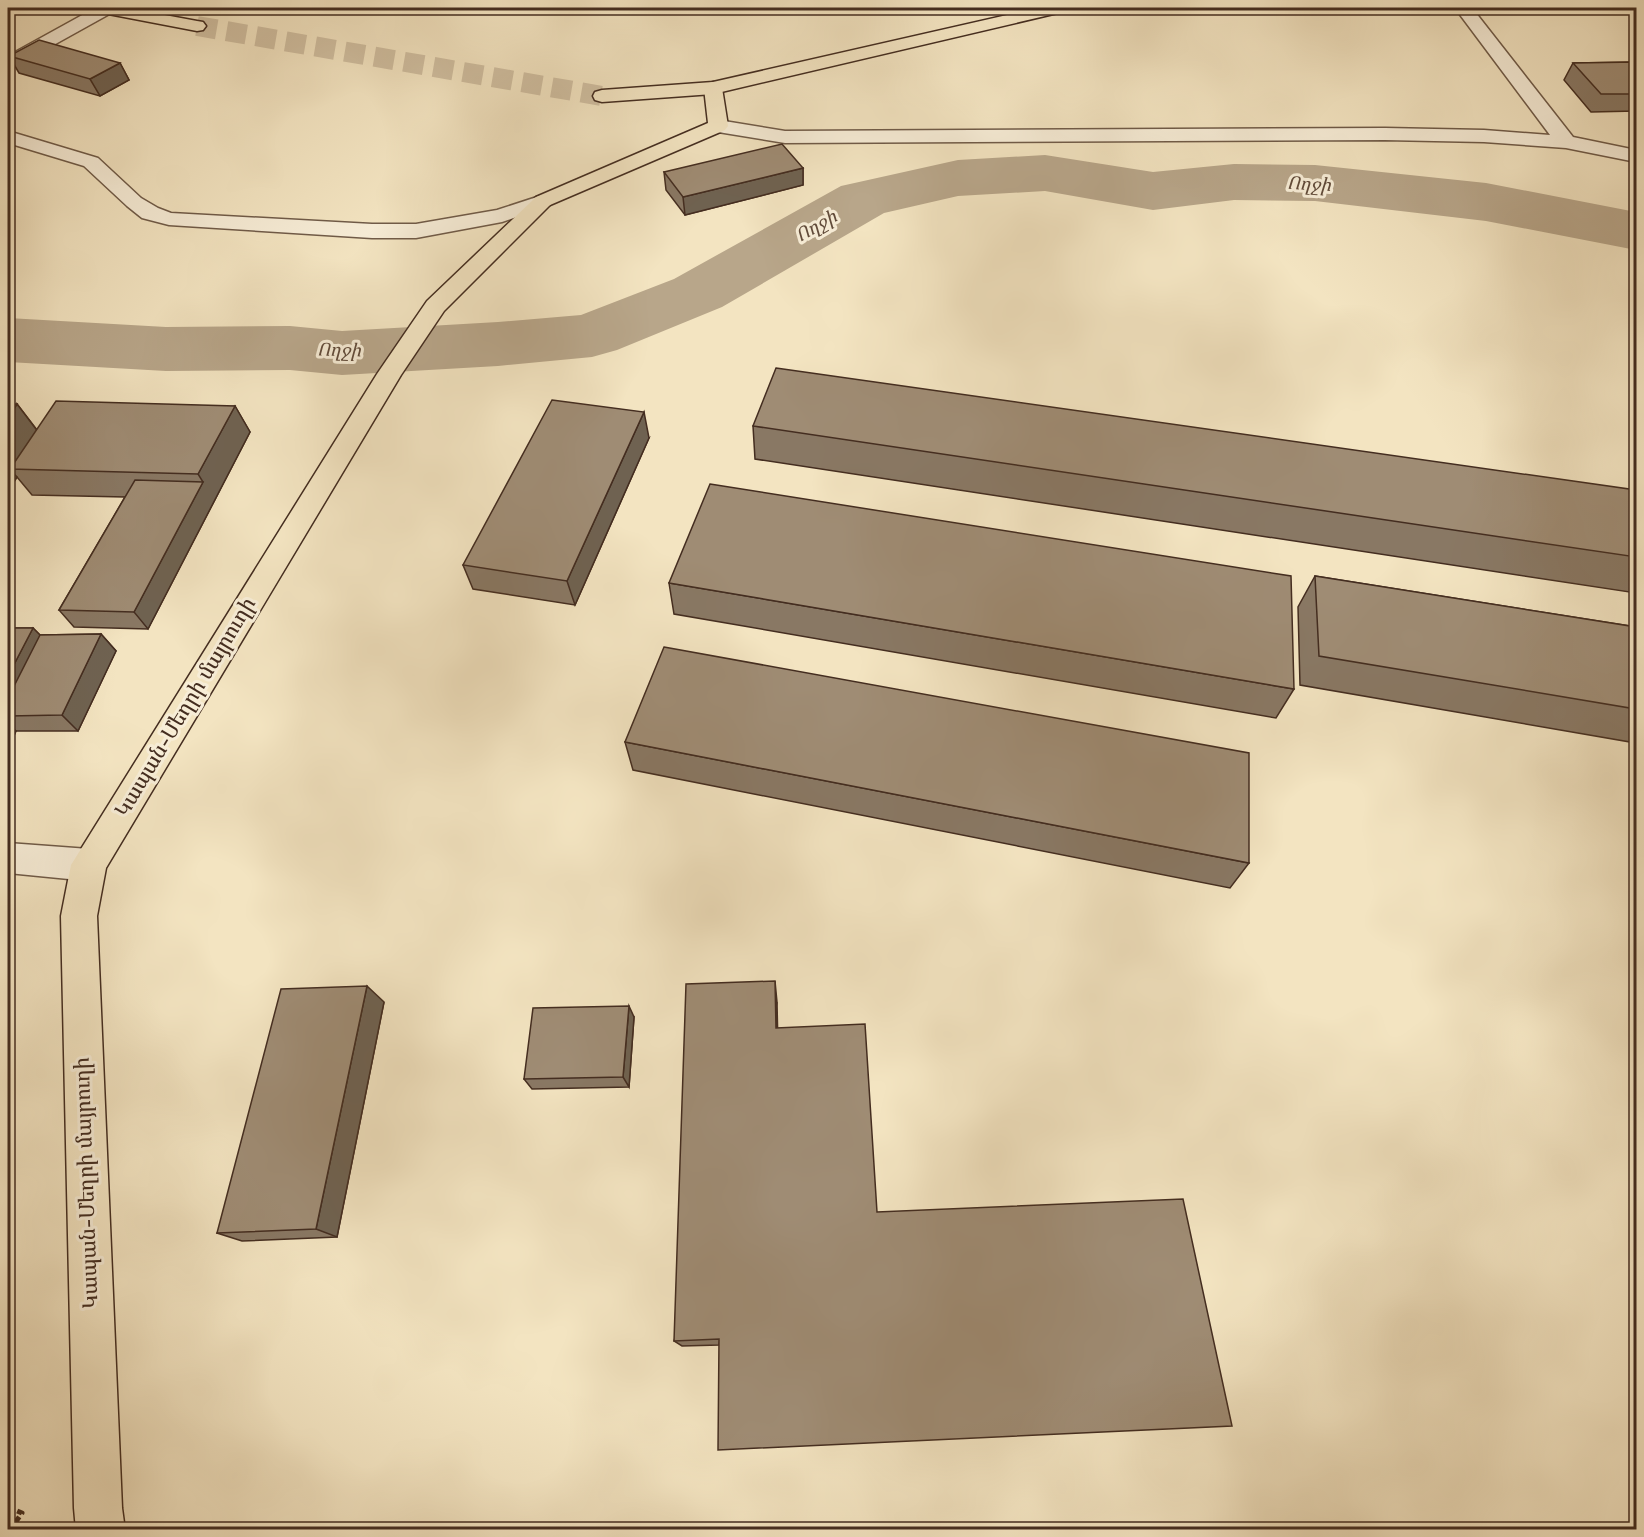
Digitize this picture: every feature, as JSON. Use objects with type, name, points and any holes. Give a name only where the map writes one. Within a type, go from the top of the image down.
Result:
[{"type":"main road","points":[[105,8],[196,26]]},
{"type":"main road","points":[[602,96],[714,88],[1058,8]]},
{"type":"main road","points":[[714,88],[718,126]]},
{"type":"main road","name":"Կապան-Մեղրի մայրուղի","points":[[101,1530],[97,1496],[79,916],[89,865],[389,374],[435,306],[543,201],[718,126]]},
{"type":"street","points":[[8,63],[105,8]]},
{"type":"street","points":[[1463,8],[1566,142]]},
{"type":"street","points":[[1554,125],[1601,129]]},
{"type":"street","points":[[718,126],[785,137],[1385,134],[1484,136],[1566,142],[1636,156]]},
{"type":"street","points":[[8,137],[91,162],[134,202],[150,213],[168,219],[372,231],[416,231],[502,216],[543,201]]},
{"type":"street","points":[[8,858],[89,865]]},
{"type":"path","points":[[8,1507],[22,1513],[10,1530]]},
{"type":"building","points":[[39,40],[120,63],[90,79],[9,56]]},
{"type":"building","points":[[1636,62],[1636,94],[1601,94],[1573,63]]},
{"type":"building","points":[[782,144],[803,168],[683,197],[664,172]]},
{"type":"building","points":[[776,368],[1636,490],[1636,557],[753,426]]},
{"type":"building","points":[[552,400],[644,412],[567,581],[463,565]]},
{"type":"building","points":[[56,401],[235,406],[198,474],[10,469]]},
{"type":"building","points":[[8,404],[17,404],[8,418]]},
{"type":"building","points":[[135,480],[203,482],[134,612],[59,610]]},
{"type":"building","points":[[710,484],[1291,576],[1294,689],[669,583]]},
{"type":"building","points":[[1315,576],[1636,627],[1636,709],[1319,656]]},
{"type":"building","points":[[8,628],[33,628],[8,676]]},
{"type":"building","points":[[101,634],[62,715],[8,716],[8,698],[40,635]]},
{"type":"building","points":[[664,647],[1249,753],[1249,863],[625,742]]},
{"type":"building","points":[[775,981],[776,1028],[865,1024],[877,1212],[1183,1199],[1232,1426],[718,1450],[719,1339],[674,1341],[686,984]]},
{"type":"building","points":[[367,986],[316,1229],[217,1233],[281,989]]},
{"type":"building","points":[[629,1006],[623,1077],[524,1079],[533,1008]]},
{"type":"waterway","name":"Ողջի","points":[[8,340],[166,349],[290,348],[342,353],[498,344],[592,335],[698,293],[863,199],[958,178],[1045,173],[1153,191],[1234,182],[1315,183],[1486,202],[1636,231]]},
{"type":"tunnel","points":[[197,26],[602,96]]}]
